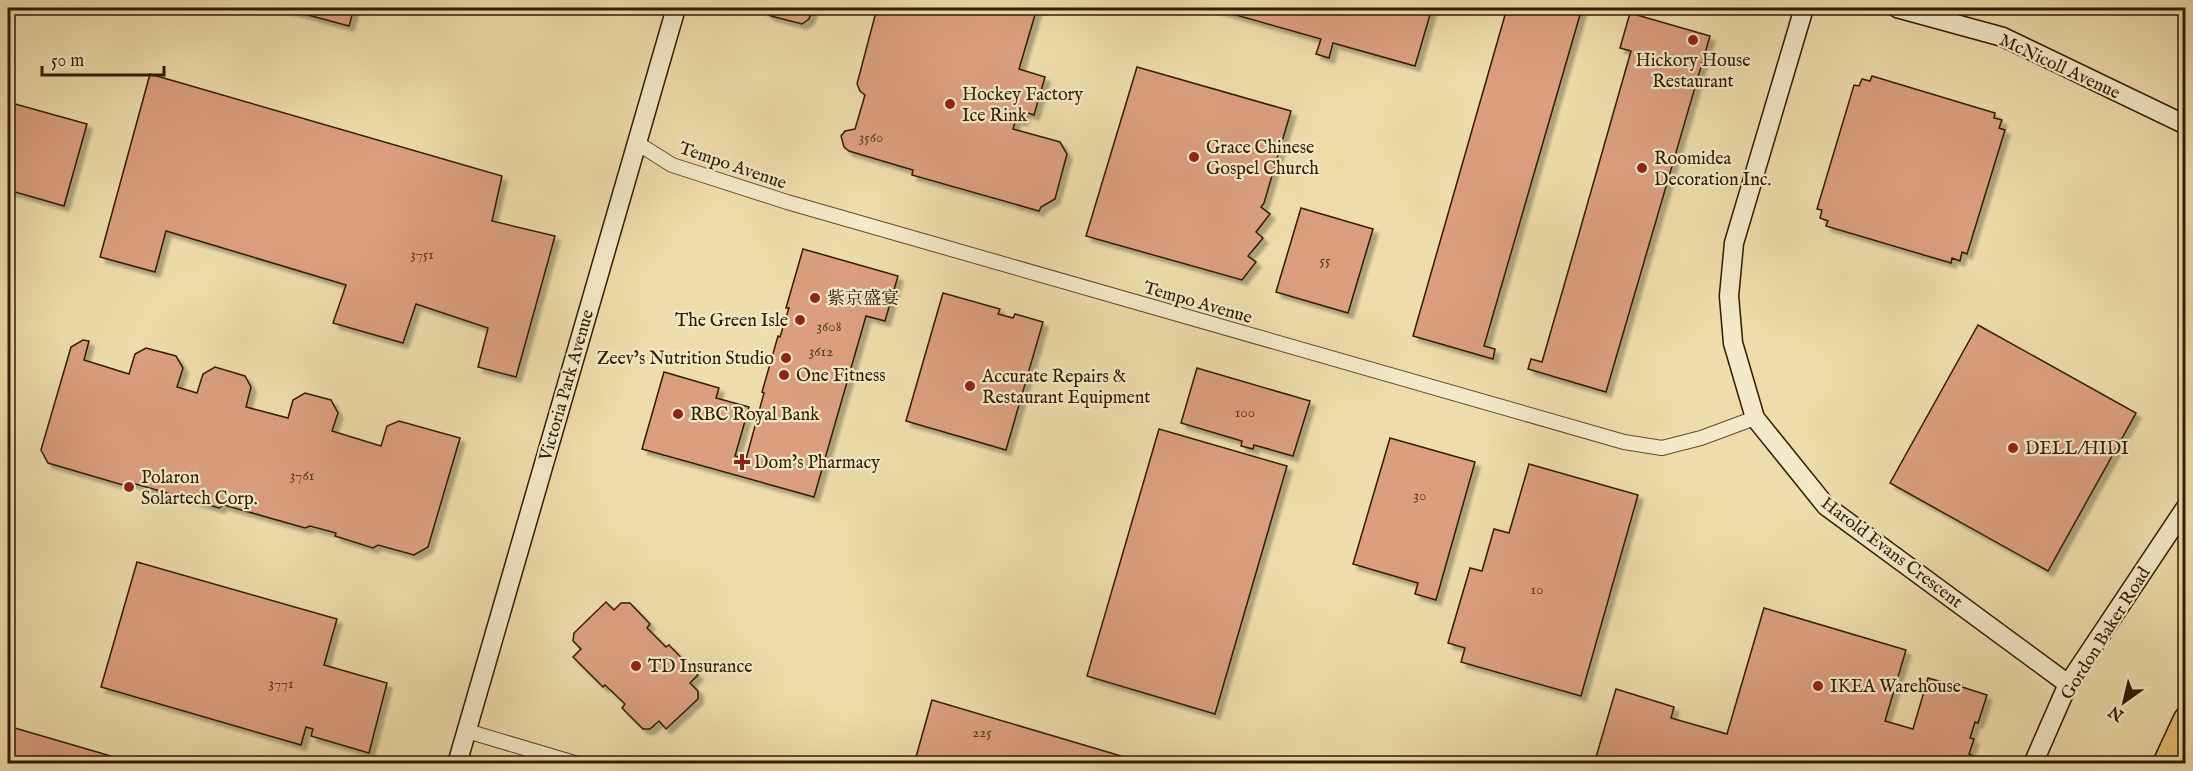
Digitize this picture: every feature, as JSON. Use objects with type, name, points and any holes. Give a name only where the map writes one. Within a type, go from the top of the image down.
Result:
[{"type":"highway","points":[[2165,764],[2186,719]]},
{"type":"street","name":"Victoria Park Avenue","points":[[457,764],[676,8]]},
{"type":"street","name":"Harold Evans Crescent","points":[[1804,8],[1734,243],[1729,296],[1733,343],[1755,418],[1826,506],[2068,684]]},
{"type":"street","name":"McNicoll Avenue","points":[[1897,8],[2003,37],[2186,125]]},
{"type":"street","name":"Tempo Avenue","points":[[637,143],[672,165],[787,202],[1624,442],[1662,448],[1701,438],[1755,418]]},
{"type":"street","name":"Gordon Baker Road","points":[[2033,764],[2068,684],[2186,507]]},
{"type":"street","points":[[467,731],[579,764]]},
{"type":"building","points":[[282,8],[354,8],[349,26]]},
{"type":"building","points":[[760,8],[813,8],[809,19],[802,24],[771,16]]},
{"type":"building","name":"Hockey Factory Ice Rink","points":[[877,8],[1037,8],[1019,69],[1045,77],[1034,115],[1025,112],[1022,121],[1016,119],[1013,129],[1060,142],[1067,154],[1055,199],[1041,207],[1039,211],[912,175],[913,170],[849,151],[844,147],[841,136],[845,131],[855,129],[865,95],[857,84]]},
{"type":"building","points":[[1432,8],[1415,66],[1333,43],[1329,58],[1316,54],[1321,39],[1215,9]]},
{"type":"building","points":[[1507,8],[1582,8],[1484,346],[1495,349],[1493,359],[1413,336]]},
{"type":"building","points":[[1630,13],[1710,36],[1606,392],[1528,369],[1531,359],[1542,362],[1576,244],[1631,51],[1620,48]]},
{"type":"building","name":"Grace Chinese Gospel Church","points":[[1137,67],[1291,111],[1261,207],[1270,214],[1256,232],[1263,238],[1248,256],[1256,262],[1242,280],[1086,236]]},
{"type":"building","points":[[150,74],[502,176],[492,221],[555,236],[516,377],[478,367],[488,328],[416,304],[403,343],[333,323],[346,285],[166,231],[155,272],[100,257]]},
{"type":"building","points":[[1872,76],[1995,113],[1994,118],[2002,120],[1999,128],[2005,130],[1967,254],[1962,252],[1960,261],[1952,258],[1951,263],[1826,226],[1828,221],[1820,218],[1822,210],[1817,209],[1854,85],[1859,86],[1862,79],[1870,81]]},
{"type":"building","points":[[8,102],[87,124],[64,206],[8,190]]},
{"type":"building","points":[[1301,208],[1373,229],[1348,313],[1276,292]]},
{"type":"building","points":[[803,249],[898,276],[885,321],[866,316],[814,497],[642,449],[664,372],[719,388],[716,398],[749,407],[735,456],[746,459],[764,393],[762,392],[778,336],[780,337],[789,308],[786,308]]},
{"type":"building","name":"Accurate Repairs & Restaurant Equipment","points":[[943,293],[1000,309],[998,314],[1013,318],[1015,314],[1043,322],[1006,450],[906,421]]},
{"type":"building","name":"DELL/HIDI","points":[[1978,325],[2136,413],[2048,571],[1890,483]]},
{"type":"building","points":[[83,340],[89,341],[84,360],[129,374],[135,354],[146,348],[176,356],[183,368],[177,387],[197,393],[203,374],[215,367],[245,376],[251,387],[246,407],[288,418],[293,400],[305,393],[331,400],[338,413],[332,431],[381,446],[387,426],[399,421],[460,438],[428,547],[414,555],[378,545],[373,548],[335,536],[336,533],[310,526],[305,528],[224,505],[219,508],[129,482],[123,485],[48,463],[41,450],[71,347]]},
{"type":"building","points":[[1197,368],[1310,401],[1293,456],[1254,445],[1253,449],[1241,446],[1242,441],[1181,423]]},
{"type":"building","points":[[1159,429],[1287,466],[1215,714],[1087,676]]},
{"type":"building","points":[[1390,438],[1475,462],[1436,600],[1415,594],[1418,583],[1353,564]]},
{"type":"building","points":[[1529,464],[1638,495],[1581,696],[1461,662],[1465,648],[1448,643],[1470,568],[1482,571],[1494,529],[1509,533]]},
{"type":"building","points":[[137,562],[337,619],[324,665],[387,683],[369,753],[311,736],[313,729],[306,727],[301,745],[101,687]]},
{"type":"building","name":"TD Insurance","points":[[606,602],[614,610],[621,603],[630,603],[650,624],[647,628],[666,647],[669,645],[698,675],[690,683],[698,691],[698,699],[666,729],[659,721],[650,729],[643,729],[622,708],[625,704],[605,685],[603,687],[573,657],[581,649],[573,641],[574,633]]},
{"type":"building","name":"IKEA Warehouse","points":[[1764,608],[1906,650],[1885,721],[1913,729],[1928,678],[1953,685],[1954,682],[1987,695],[1978,723],[1975,722],[1970,738],[1974,739],[1969,754],[1973,756],[1971,764],[1895,764],[1875,758],[1873,764],[1594,764],[1616,689],[1674,707],[1671,718],[1727,734]]},
{"type":"building","points":[[932,700],[1148,764],[914,764]]},
{"type":"building","points":[[8,726],[138,764],[8,764]]},
{"type":"place","name":"Hickory House Restaurant","points":[[1693,40]]},
{"type":"place","name":"Hockey Factory Ice Rink","points":[[950,104]]},
{"type":"place","name":"Grace Chinese Gospel Church","points":[[1194,157]]},
{"type":"place","name":"Roomidea Decoration Inc.","points":[[1642,168]]},
{"type":"place","name":"紫京盛宴","points":[[815,298]]},
{"type":"place","name":"The Green Isle","points":[[800,320]]},
{"type":"place","name":"Zeev’s Nutrition Studio","points":[[786,358]]},
{"type":"place","name":"One Fitness","points":[[784,375]]},
{"type":"place","name":"Accurate Repairs & Restaurant Equipment","points":[[970,386]]},
{"type":"place","name":"RBC Royal Bank","points":[[678,414]]},
{"type":"place","name":"DELL/HIDI","points":[[2013,448]]},
{"type":"place","name":"Dom’s Pharmacy","points":[[742,462]]},
{"type":"place","name":"Polaron Solartech Corp.","points":[[129,487]]},
{"type":"place","name":"TD Insurance","points":[[636,666]]},
{"type":"place","name":"IKEA Warehouse","points":[[1818,686]]}]
